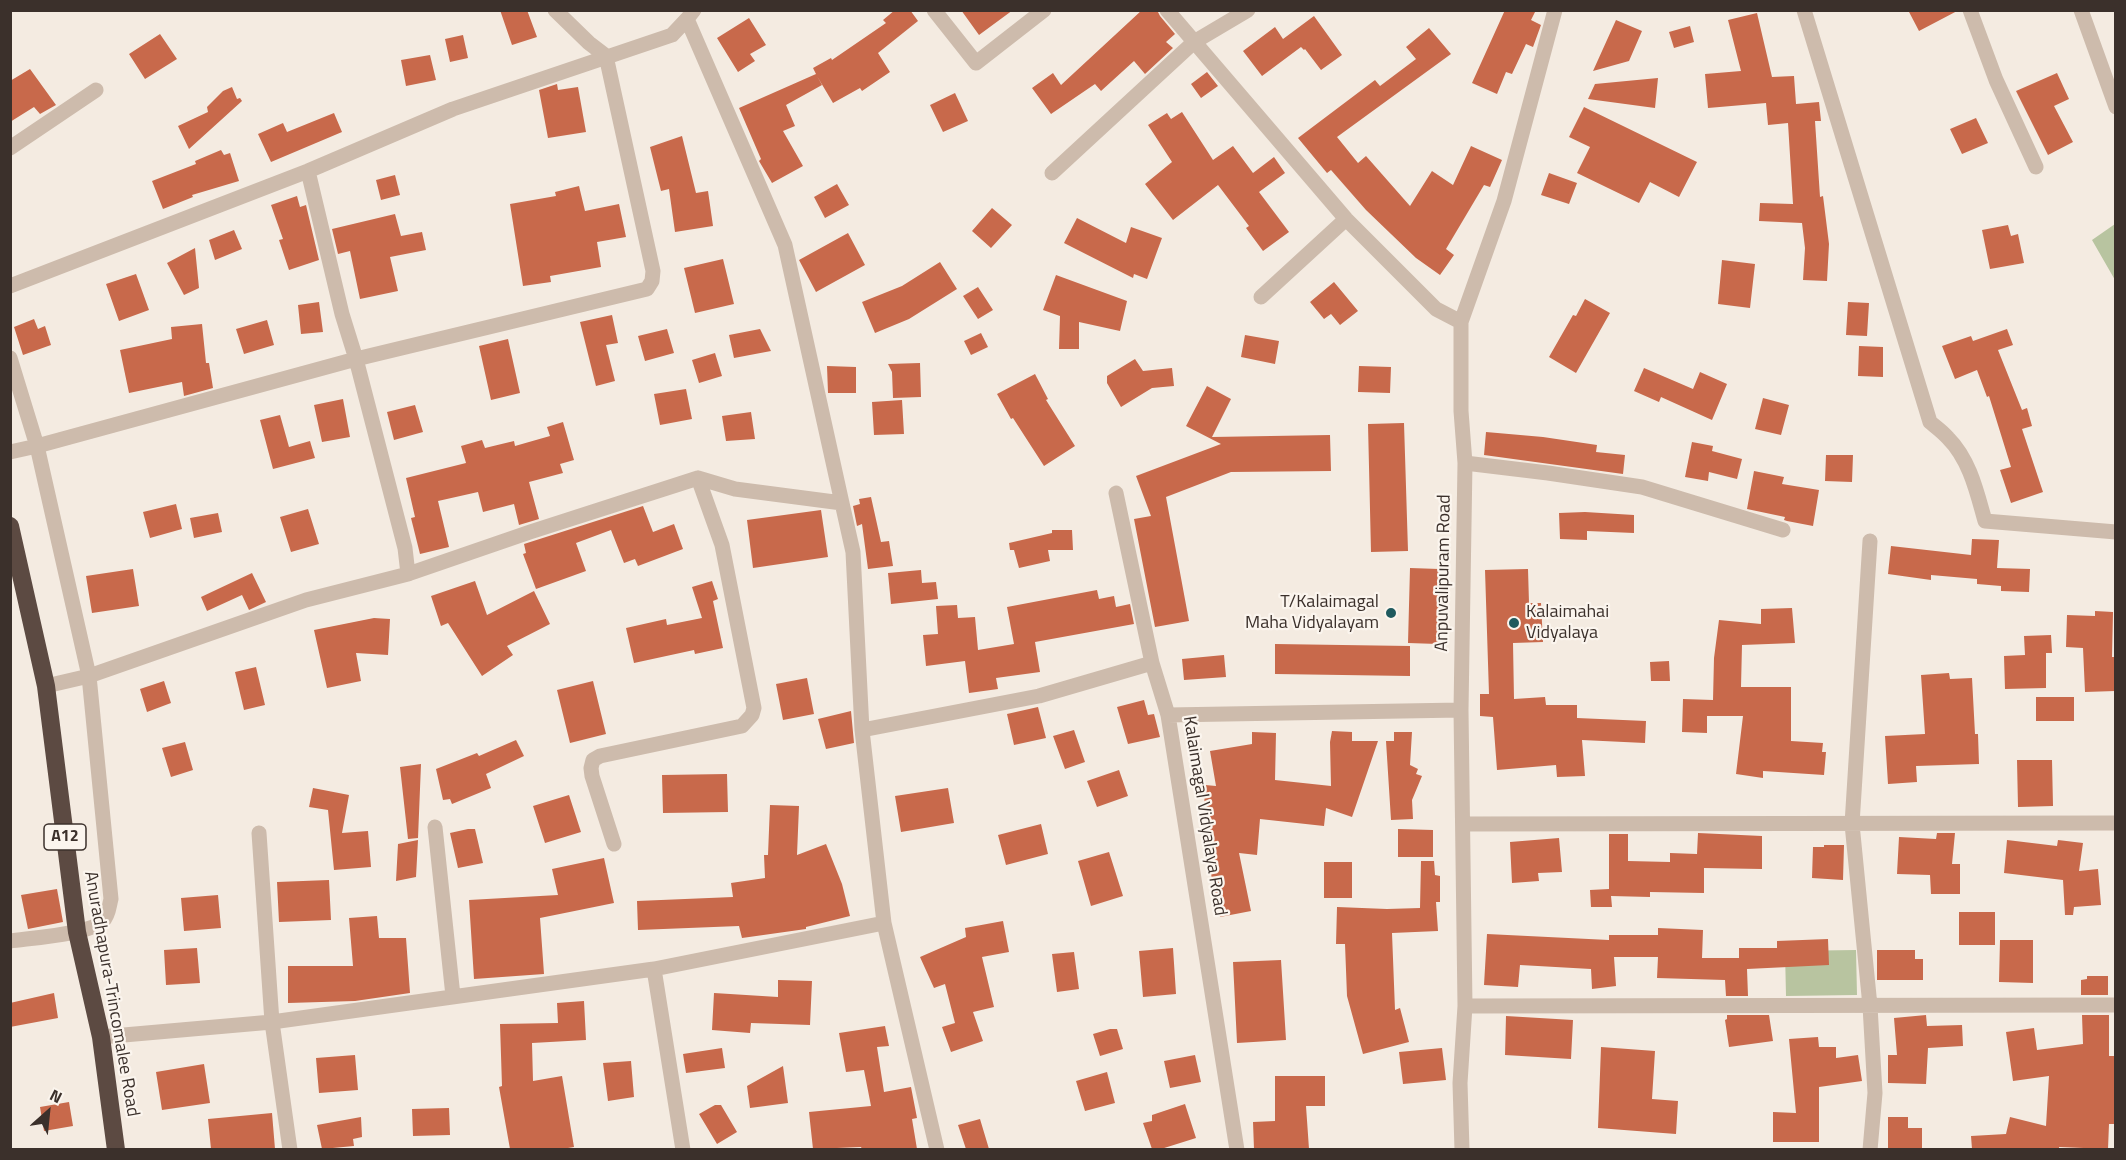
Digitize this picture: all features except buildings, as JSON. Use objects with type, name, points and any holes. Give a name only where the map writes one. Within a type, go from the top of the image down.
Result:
[{"type":"highway","name":"Anuradhapura-Trincomalee Road","points":[[10,526],[46,686],[77,932],[101,1037],[116,1149]]},
{"type":"street","points":[[10,452],[356,359],[647,289],[652,281],[653,271],[606,56],[555,10]]},
{"type":"street","points":[[934,10],[976,63],[1044,10]]},
{"type":"street","points":[[1167,10],[1346,219],[1436,309],[1461,321]]},
{"type":"street","points":[[1052,173],[1194,42],[1248,10]]},
{"type":"street","name":"Anpuvalipuram Road","points":[[1462,1149],[1460,1083],[1465,1006],[1461,710],[1465,464],[1461,411],[1461,321],[1504,201],[1555,10]]},
{"type":"street","points":[[1804,10],[1930,422],[1949,439],[1963,459],[1975,486],[1985,521],[2115,532]]},
{"type":"street","points":[[1970,10],[1996,80],[2036,167]]},
{"type":"street","points":[[2081,10],[2115,106]]},
{"type":"street","points":[[10,286],[308,171],[453,109],[672,35],[690,15],[785,245],[853,552],[862,730],[884,923],[937,1149]]},
{"type":"street","points":[[10,148],[96,90]]},
{"type":"street","points":[[308,171],[342,315],[356,359],[405,548],[408,574]]},
{"type":"street","points":[[1261,297],[1346,219]]},
{"type":"street","points":[[10,358],[37,446],[89,675],[111,899],[108,913],[102,922],[77,932],[10,941]]},
{"type":"street","points":[[1465,464],[1548,473],[1642,488],[1783,530]]},
{"type":"street","points":[[46,686],[89,675],[306,600],[408,574],[698,478],[735,489],[842,503]]},
{"type":"street","points":[[615,844],[592,776],[593,760],[600,756],[742,726],[752,715],[754,708],[722,545],[698,478]]},
{"type":"street","name":"Kalaimagal Vidyalaya Road","points":[[1116,493],[1152,663],[1168,715],[1237,1149]]},
{"type":"street","points":[[1870,541],[1852,824],[1870,1005],[1875,1093],[1870,1149]]},
{"type":"street","points":[[862,730],[1040,696],[1152,663]]},
{"type":"street","points":[[1168,715],[1461,710]]},
{"type":"street","points":[[1463,824],[2115,822]]},
{"type":"street","points":[[435,827],[453,996]]},
{"type":"street","points":[[259,833],[272,1022],[290,1149]]},
{"type":"street","points":[[101,1037],[272,1022],[654,969],[884,923]]},
{"type":"street","points":[[654,969],[683,1149]]},
{"type":"street","points":[[1465,1006],[2115,1005]]},
{"type":"green space","points":[[2115,224],[2115,280],[2092,240]]},
{"type":"green space","points":[[1856,950],[1857,995],[1786,996],[1785,951]]},
{"type":"place","name":"T/Kalaimagal Maha Vidyalayam","points":[[1391,613]]},
{"type":"place","name":"Kalaimahai Vidyalaya","points":[[1514,623]]}]
